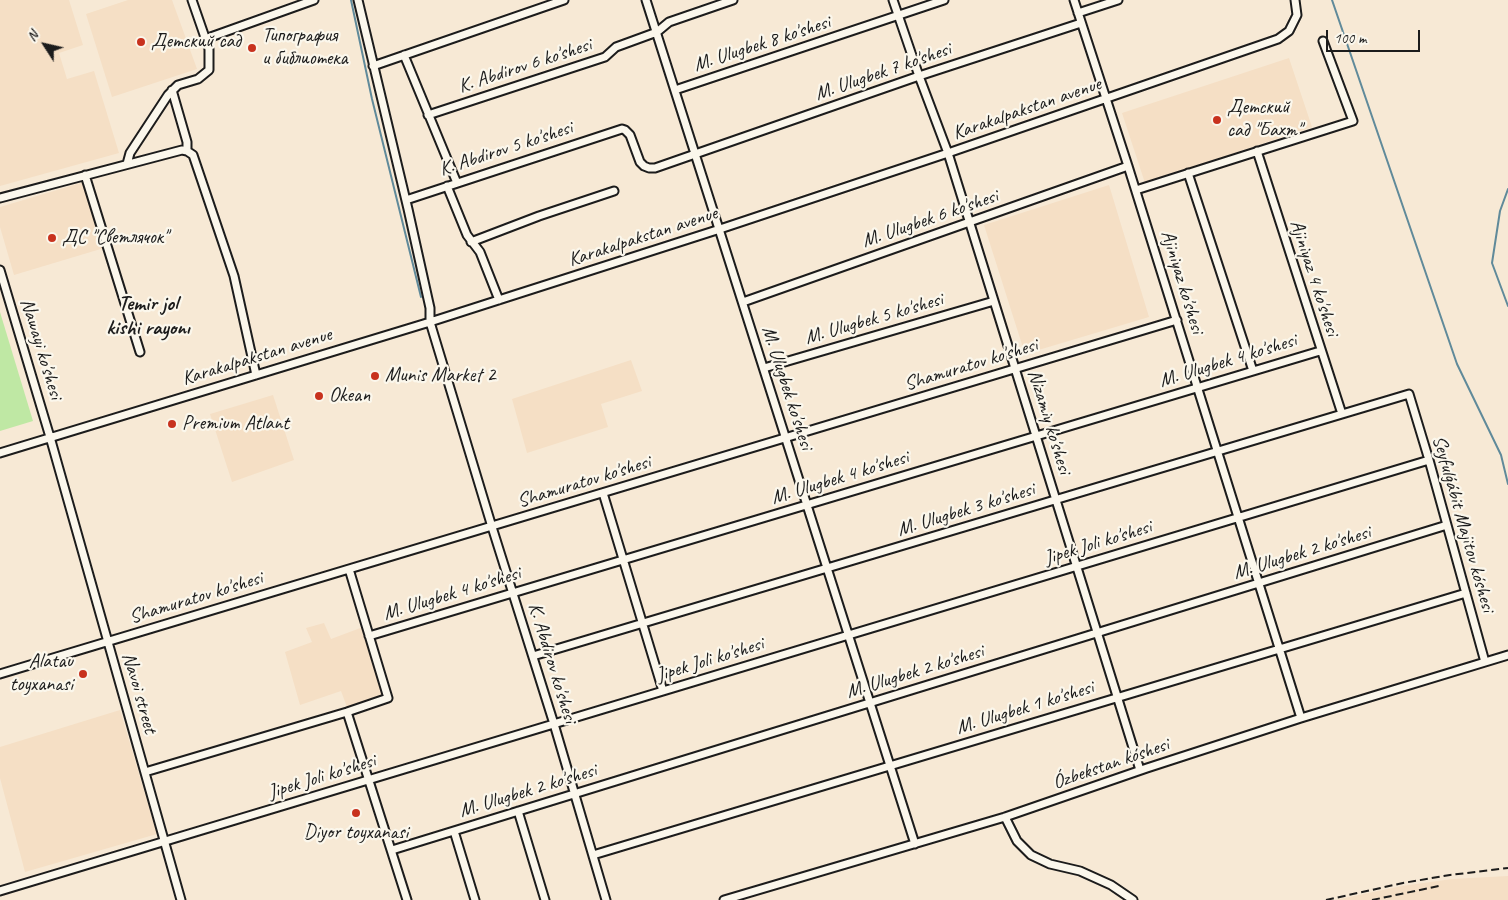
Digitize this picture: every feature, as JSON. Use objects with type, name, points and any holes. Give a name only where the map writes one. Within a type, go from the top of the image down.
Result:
[{"type":"street","points":[[127,164],[130,153],[172,90],[178,85],[198,79],[209,70],[209,50],[192,0]]},
{"type":"street","points":[[206,39],[314,0]]},
{"type":"street","name":"K. Abdirov ko'shesi","points":[[358,0],[406,200],[430,308],[430,322],[554,724],[606,900]]},
{"type":"street","points":[[373,66],[564,0]]},
{"type":"street","name":"M. Ulugbek ko'shesi","points":[[646,0],[915,844]]},
{"type":"street","name":"K. Abdirov 6 ko'shesi","points":[[428,115],[605,57],[616,47],[657,32],[670,22],[733,0]]},
{"type":"street","name":"Nizamiy ko'shesi","points":[[893,0],[948,153],[1140,770]]},
{"type":"street","name":"M. Ulugbek 8 ko'shesi","points":[[675,90],[944,0]]},
{"type":"street","name":"Ajiniyaz ko'shesi","points":[[1074,0],[1136,190],[1301,718]]},
{"type":"street","points":[[1078,13],[1118,0]]},
{"type":"street","name":"Karakalpakstan avenue","points":[[0,453],[430,322],[720,229],[948,153],[1278,39],[1288,31],[1297,15],[1295,0]]},
{"type":"street","name":"M. Ulugbek 7 ko'shesi","points":[[616,130],[622,129],[628,133],[640,162],[644,166],[655,168],[919,76],[1081,23]]},
{"type":"street","points":[[1136,190],[1353,121],[1323,41]]},
{"type":"street","points":[[404,55],[456,183]]},
{"type":"street","points":[[172,90],[187,142],[186,151]]},
{"type":"street","name":"K. Abdirov 5 ko'shesi","points":[[406,200],[616,130]]},
{"type":"street","points":[[0,198],[182,150],[193,155],[234,276],[256,375]]},
{"type":"street","name":"Ajiniyaz 4 ko'shesi","points":[[1257,151],[1342,414]]},
{"type":"street","name":"M. Ulugbek 6 ko'shesi","points":[[742,302],[1128,166]]},
{"type":"street","name":"Ajiniyaz ko'shesi","points":[[1188,173],[1253,371]]},
{"type":"street","points":[[85,176],[140,352]]},
{"type":"street","points":[[447,186],[462,223],[472,242],[480,252],[499,300]]},
{"type":"street","points":[[472,242],[539,216],[614,191]]},
{"type":"street","name":"Nawayi ko'shesi","points":[[0,270],[50,437]]},
{"type":"street","name":"M. Ulugbek 5 ko'shesi","points":[[764,368],[994,301]]},
{"type":"street","name":"Shamuratov ko'shesi","points":[[0,674],[1177,320]]},
{"type":"street","name":"M. Ulugbek 4 ko'shesi","points":[[369,636],[1320,350]]},
{"type":"street","name":"M. Ulugbek 3 ko'shesi","points":[[533,656],[1409,394]]},
{"type":"street","name":"Seyfulǵábit Majitov kóshesi","points":[[1409,394],[1485,662]]},
{"type":"street","name":"Navoi street","points":[[50,437],[181,900]]},
{"type":"street","name":"Jipek Joli ko'shesi","points":[[0,891],[1429,460]]},
{"type":"street","points":[[603,493],[663,691]]},
{"type":"street","name":"M. Ulugbek 2 ko'shesi","points":[[392,850],[1447,525]]},
{"type":"street","points":[[145,772],[388,698],[349,569]]},
{"type":"street","name":"M. Ulugbek 1 ko'shesi","points":[[593,855],[1466,593]]},
{"type":"street","name":"Ózbekstan kóshesi","points":[[724,900],[1005,817],[1140,770],[1301,718],[1508,655]]},
{"type":"street","points":[[347,712],[407,900]]},
{"type":"street","points":[[518,811],[545,900]]},
{"type":"street","points":[[1005,817],[1017,841],[1031,855],[1050,864],[1080,871],[1111,884],[1133,900]]},
{"type":"street","points":[[454,831],[474,900]]},
{"type":"shaded area","points":[[0,0],[69,0],[83,45],[59,53],[67,79],[94,71],[119,153],[0,186]]},
{"type":"shaded area","name":"Детский сад","points":[[128,0],[172,0],[197,69],[112,97],[86,14]]},
{"type":"shaded area","name":"Детский сад \"Бахт\"","points":[[1289,58],[1312,127],[1145,183],[1122,113]]},
{"type":"shaded area","name":"ДС \"Светлячок\"","points":[[84,182],[104,248],[14,275],[0,227],[0,207]]},
{"type":"shaded area","points":[[1109,185],[1149,317],[1025,354],[984,225]]},
{"type":"shaded area","points":[[631,360],[642,391],[601,404],[608,427],[527,453],[512,399]]},
{"type":"shaded area","points":[[273,395],[294,460],[232,482],[210,414]]},
{"type":"shaded area","points":[[324,623],[331,639],[363,627],[385,695],[347,707],[341,691],[300,705],[285,652],[312,642],[306,628]]},
{"type":"shaded area","points":[[120,710],[157,834],[25,872],[0,778],[0,747]]},
{"type":"shaded area","points":[[1508,876],[1508,900],[1335,900],[1402,886],[1452,879]]},
{"type":"green space","points":[[0,312],[33,421],[0,431]]},
{"type":"waterway","points":[[351,0],[372,99],[421,297]]},
{"type":"waterway","points":[[1332,0],[1457,364],[1501,455],[1508,484]]},
{"type":"waterway","points":[[1508,189],[1500,211],[1492,263],[1508,306]]},
{"type":"railway","points":[[1326,900],[1403,883],[1508,868]]},
{"type":"railway","points":[[1372,900],[1439,886]]},
{"type":"place","name":"Детский сад","points":[[141,42]]},
{"type":"place","name":"Типография и библиотека","points":[[252,48]]},
{"type":"place","name":"Детский сад \"Бахт\"","points":[[1217,120]]},
{"type":"place","name":"ДС \"Светлячок\"","points":[[52,238]]},
{"type":"place","name":"Munis Market 2","points":[[375,376]]},
{"type":"place","name":"Okean","points":[[319,396]]},
{"type":"place","name":"Premium Atlant","points":[[172,424]]},
{"type":"place","name":"Alatau toyxanasi","points":[[83,674]]},
{"type":"place","name":"Diyor toyxanasi","points":[[356,813]]},
{"type":"district","name":"Temir jol kishi rayonı","points":[[148,316]]}]
